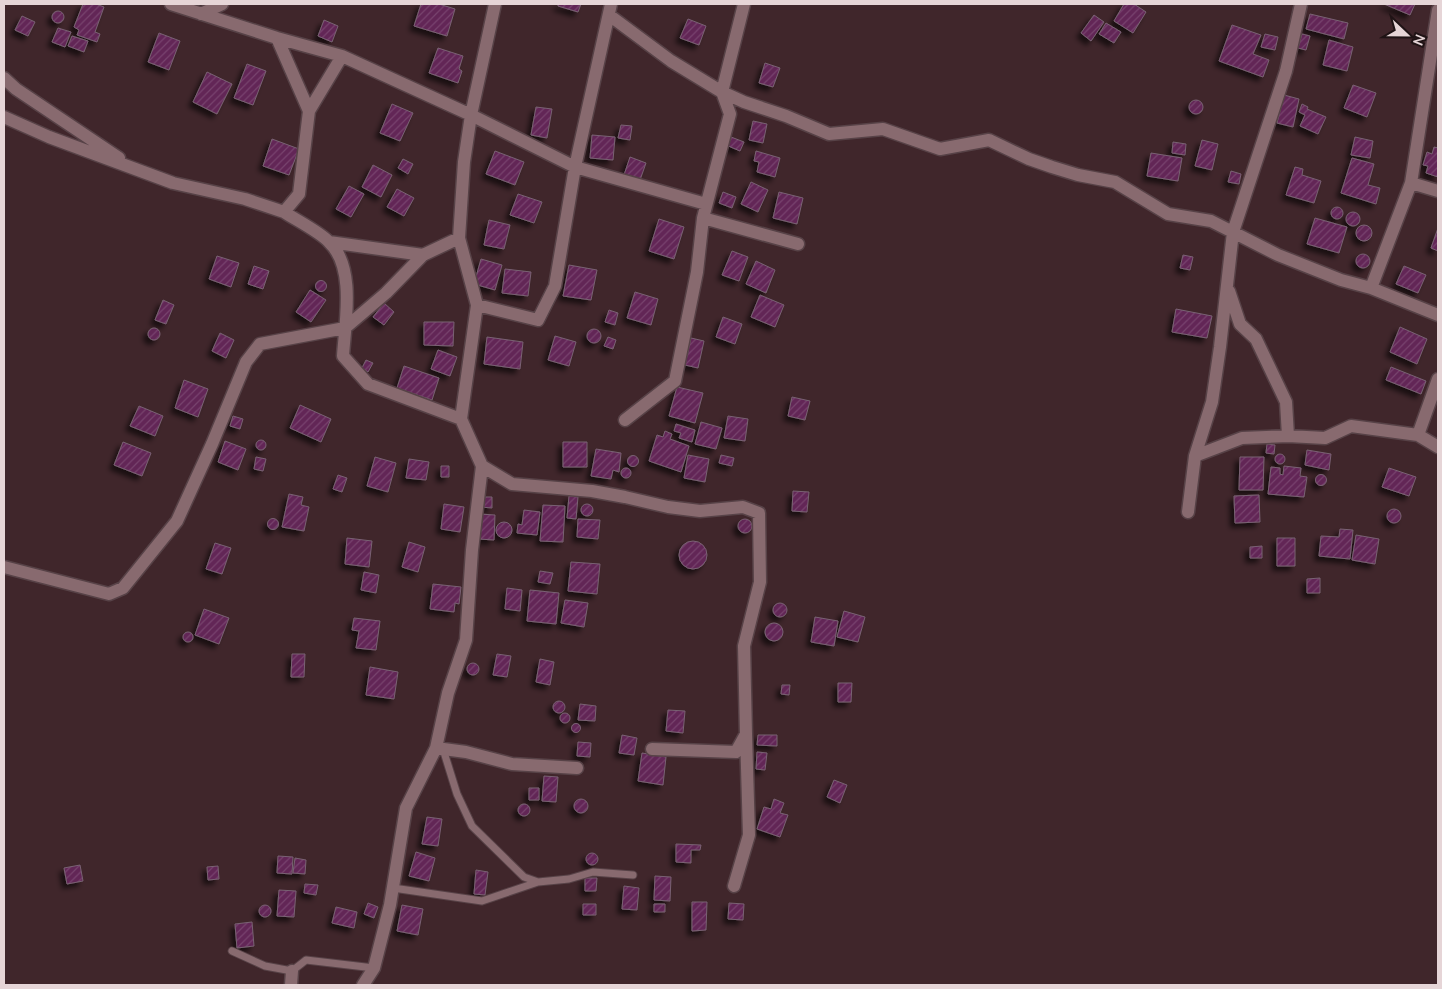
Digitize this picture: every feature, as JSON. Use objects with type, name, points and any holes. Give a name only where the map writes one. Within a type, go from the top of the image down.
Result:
[{"type":"street","points":[[171,4],[277,38],[342,56],[471,115],[575,167],[706,204]]},
{"type":"street","points":[[201,14],[222,4]]},
{"type":"street","points":[[363,985],[374,968],[390,905],[406,808],[440,748],[448,694],[466,640],[472,550],[482,466],[461,419],[477,305],[459,238],[464,162],[471,115],[496,4]]},
{"type":"street","points":[[625,420],[674,381],[697,272],[703,218],[730,114],[722,92],[744,4]]},
{"type":"street","points":[[1188,512],[1195,456],[1212,402],[1233,232],[1286,71],[1301,4]]},
{"type":"street","points":[[477,305],[538,320],[555,286],[575,167],[610,9],[671,61],[722,92],[829,134],[883,129],[940,149],[989,140],[1052,167],[1078,175],[1115,182],[1168,214],[1211,221],[1287,258],[1341,280],[1371,288],[1438,315]]},
{"type":"street","points":[[1371,288],[1411,183],[1438,10]]},
{"type":"street","points":[[277,38],[309,111]]},
{"type":"street","points":[[284,212],[299,194],[309,111],[342,56]]},
{"type":"street","points":[[4,78],[16,89],[135,169]]},
{"type":"street","points":[[4,117],[49,137],[173,183],[245,199],[284,212],[330,242],[343,262],[347,302],[342,356],[368,384],[461,419]]},
{"type":"street","points":[[1411,183],[1438,191]]},
{"type":"street","points":[[703,218],[798,244]]},
{"type":"street","points":[[4,567],[109,594],[123,588],[176,521],[212,444],[246,362],[260,344],[345,328],[386,293],[423,255],[459,238]]},
{"type":"street","points":[[330,242],[423,255]]},
{"type":"street","points":[[1227,286],[1240,324],[1256,339],[1286,402],[1288,436]]},
{"type":"street","points":[[1418,435],[1438,379]]},
{"type":"street","points":[[1195,456],[1242,438],[1288,436],[1325,438],[1351,426],[1418,435],[1438,448]]},
{"type":"street","points":[[482,466],[512,484],[592,491],[626,496],[668,507],[700,511],[743,507],[760,513],[760,582],[744,646],[749,835],[734,886]]},
{"type":"street","points":[[652,749],[736,752],[746,734]]},
{"type":"street","points":[[440,748],[466,752],[512,764],[577,768]]},
{"type":"street","points":[[291,985],[292,971]]},
{"type":"lane","points":[[440,748],[457,794],[472,826],[524,878],[538,882]]},
{"type":"lane","points":[[393,888],[482,900],[538,882],[569,878],[593,872],[633,875]]},
{"type":"lane","points":[[232,951],[265,966],[292,971],[306,960],[374,968]]},
{"type":"building","points":[[83,4],[96,4],[104,7],[95,32],[100,34],[97,42],[77,35],[79,30],[74,27]]},
{"type":"building","points":[[421,4],[439,4],[455,9],[447,36],[414,26]]},
{"type":"building","points":[[558,4],[581,4],[578,12],[558,6]]},
{"type":"building","points":[[1124,4],[1134,4],[1146,12],[1133,33],[1114,21]]},
{"type":"building","points":[[1384,4],[1415,4],[1410,15]]},
{"type":"building","points":[[56,11],[60,11],[64,17],[60,23],[56,23],[52,19],[52,15]]},
{"type":"building","points":[[1310,14],[1348,23],[1344,39],[1306,29]]},
{"type":"building","points":[[1094,15],[1104,22],[1091,41],[1081,33]]},
{"type":"building","points":[[22,16],[35,22],[28,36],[15,30]]},
{"type":"building","points":[[688,19],[706,26],[699,45],[680,38]]},
{"type":"building","points":[[324,20],[338,26],[332,42],[318,36]]},
{"type":"building","points":[[1106,23],[1121,32],[1114,43],[1099,34]]},
{"type":"building","points":[[1232,25],[1261,35],[1253,54],[1269,60],[1263,77],[1219,61]]},
{"type":"building","points":[[58,28],[71,32],[65,47],[52,42]]},
{"type":"building","points":[[159,33],[180,41],[169,70],[148,62]]},
{"type":"building","points":[[1265,34],[1278,37],[1275,50],[1261,47]]},
{"type":"building","points":[[1302,34],[1310,36],[1306,50],[1298,48]]},
{"type":"building","points":[[72,36],[88,41],[84,52],[68,46]]},
{"type":"building","points":[[1329,40],[1353,47],[1347,71],[1323,65]]},
{"type":"building","points":[[438,48],[463,56],[459,69],[462,71],[458,83],[429,73]]},
{"type":"building","points":[[765,63],[780,68],[773,87],[759,83]]},
{"type":"building","points":[[247,64],[266,71],[253,105],[234,98]]},
{"type":"building","points":[[207,72],[232,84],[217,114],[193,102]]},
{"type":"building","points":[[1353,85],[1376,93],[1367,117],[1344,108]]},
{"type":"building","points":[[1284,95],[1299,99],[1293,127],[1277,123]]},
{"type":"building","points":[[1196,100],[1201,102],[1203,107],[1201,112],[1196,114],[1191,112],[1189,107],[1191,102]]},
{"type":"building","points":[[392,104],[413,113],[400,141],[380,133]]},
{"type":"building","points":[[1302,104],[1308,107],[1307,109],[1326,117],[1318,134],[1300,126],[1305,115],[1299,112]]},
{"type":"building","points":[[536,107],[552,109],[547,138],[531,135]]},
{"type":"building","points":[[753,121],[767,124],[763,143],[749,140]]},
{"type":"building","points":[[621,125],[632,126],[630,140],[618,138]]},
{"type":"building","points":[[592,135],[615,137],[613,160],[590,158]]},
{"type":"building","points":[[731,137],[744,142],[740,151],[726,145]]},
{"type":"building","points":[[1355,137],[1373,141],[1370,158],[1351,155]]},
{"type":"building","points":[[272,139],[299,149],[289,175],[263,166]]},
{"type":"building","points":[[1202,140],[1218,144],[1212,170],[1195,166]]},
{"type":"building","points":[[1173,142],[1186,144],[1185,155],[1172,153]]},
{"type":"building","points":[[1434,147],[1438,148],[1438,177],[1426,173],[1428,166],[1423,165],[1427,152],[1432,154]]},
{"type":"building","points":[[495,151],[524,162],[515,185],[486,174]]},
{"type":"building","points":[[756,151],[780,158],[775,177],[757,172],[759,162],[754,161]]},
{"type":"building","points":[[1151,153],[1182,158],[1178,181],[1147,176]]},
{"type":"building","points":[[630,157],[646,163],[640,180],[624,175]]},
{"type":"building","points":[[1352,158],[1374,164],[1368,185],[1380,188],[1376,204],[1341,193]]},
{"type":"building","points":[[403,159],[413,164],[408,174],[398,168]]},
{"type":"building","points":[[373,165],[392,175],[381,197],[362,187]]},
{"type":"building","points":[[1295,167],[1303,169],[1302,175],[1321,181],[1314,203],[1286,195]]},
{"type":"building","points":[[1231,171],[1241,174],[1239,184],[1228,182]]},
{"type":"building","points":[[751,182],[768,190],[758,212],[741,204]]},
{"type":"building","points":[[349,186],[364,194],[351,217],[336,209]]},
{"type":"building","points":[[397,189],[414,198],[404,216],[387,207]]},
{"type":"building","points":[[723,192],[736,197],[732,208],[719,203]]},
{"type":"building","points":[[779,192],[803,198],[797,224],[773,218]]},
{"type":"building","points":[[518,194],[542,202],[534,223],[510,215]]},
{"type":"building","points":[[1335,207],[1339,207],[1343,213],[1339,219],[1335,219],[1331,215],[1331,211]]},
{"type":"building","points":[[1353,212],[1358,214],[1360,219],[1358,224],[1353,226],[1348,224],[1346,219],[1348,214]]},
{"type":"building","points":[[1315,218],[1347,227],[1339,253],[1307,244]]},
{"type":"building","points":[[659,219],[684,227],[674,259],[649,251]]},
{"type":"building","points":[[489,220],[510,225],[504,249],[484,245]]},
{"type":"building","points":[[1364,225],[1370,227],[1372,233],[1370,239],[1364,241],[1358,239],[1356,233],[1358,227]]},
{"type":"building","points":[[1438,228],[1438,251],[1431,248]]},
{"type":"building","points":[[732,251],[748,257],[739,281],[722,275]]},
{"type":"building","points":[[1360,254],[1366,254],[1370,261],[1366,268],[1360,268],[1356,264],[1356,258]]},
{"type":"building","points":[[1183,255],[1193,257],[1190,270],[1180,268]]},
{"type":"building","points":[[217,256],[239,263],[231,287],[209,279]]},
{"type":"building","points":[[481,259],[502,265],[495,290],[474,284]]},
{"type":"building","points":[[756,261],[775,270],[766,293],[746,284]]},
{"type":"building","points":[[569,265],[597,270],[591,300],[563,296]]},
{"type":"building","points":[[254,266],[269,271],[263,289],[248,284]]},
{"type":"building","points":[[1404,266],[1426,275],[1418,293],[1396,284]]},
{"type":"building","points":[[505,269],[531,272],[528,296],[502,293]]},
{"type":"building","points":[[319,281],[323,281],[326,286],[325,290],[319,291],[316,288],[316,284]]},
{"type":"building","points":[[310,290],[326,300],[311,322],[296,312]]},
{"type":"building","points":[[635,292],[658,299],[651,325],[627,318]]},
{"type":"building","points":[[760,295],[784,305],[775,327],[751,317]]},
{"type":"building","points":[[163,300],[174,305],[166,324],[155,320]]},
{"type":"building","points":[[384,303],[394,312],[384,325],[373,317]]},
{"type":"building","points":[[1176,309],[1212,316],[1207,338],[1172,332]]},
{"type":"building","points":[[609,310],[618,313],[615,325],[605,322]]},
{"type":"building","points":[[723,317],[742,324],[735,344],[716,337]]},
{"type":"building","points":[[424,322],[454,322],[453,346],[424,345]]},
{"type":"building","points":[[1400,327],[1427,339],[1417,364],[1390,352]]},
{"type":"building","points":[[154,328],[160,334],[154,340],[148,334]]},
{"type":"building","points":[[591,329],[597,329],[601,336],[597,343],[591,343],[587,339],[587,333]]},
{"type":"building","points":[[220,333],[234,340],[226,358],[212,351]]},
{"type":"building","points":[[555,336],[576,342],[569,366],[548,360]]},
{"type":"building","points":[[487,337],[523,342],[520,369],[484,364]]},
{"type":"building","points":[[608,337],[616,340],[613,349],[604,346]]},
{"type":"building","points":[[691,338],[704,341],[698,368],[685,365]]},
{"type":"building","points":[[438,350],[457,357],[450,376],[431,369]]},
{"type":"building","points":[[366,360],[373,363],[368,372],[362,368]]},
{"type":"building","points":[[404,366],[439,378],[432,400],[397,388]]},
{"type":"building","points":[[1391,367],[1426,381],[1421,394],[1386,380]]},
{"type":"building","points":[[184,380],[208,389],[198,417],[175,408]]},
{"type":"building","points":[[677,387],[703,393],[695,423],[669,416]]},
{"type":"building","points":[[792,397],[810,401],[805,420],[788,416]]},
{"type":"building","points":[[300,405],[331,419],[321,442],[290,428]]},
{"type":"building","points":[[139,406],[163,416],[155,436],[130,426]]},
{"type":"building","points":[[233,416],[243,419],[240,429],[230,426]]},
{"type":"building","points":[[728,416],[748,419],[745,441],[724,438]]},
{"type":"building","points":[[701,422],[722,428],[716,449],[695,444]]},
{"type":"building","points":[[676,424],[695,430],[692,442],[679,438],[681,433],[674,431]]},
{"type":"building","points":[[665,431],[672,434],[670,439],[689,446],[681,472],[649,461],[657,435],[663,437]]},
{"type":"building","points":[[259,440],[263,440],[266,445],[265,449],[259,450],[256,447],[256,443]]},
{"type":"building","points":[[225,441],[246,449],[238,470],[218,462]]},
{"type":"building","points":[[123,442],[151,453],[142,476],[114,465]]},
{"type":"building","points":[[563,442],[587,442],[587,467],[563,467]]},
{"type":"building","points":[[1267,444],[1275,445],[1274,454],[1266,453]]},
{"type":"building","points":[[596,449],[621,453],[619,472],[613,470],[611,479],[591,476]]},
{"type":"building","points":[[1307,450],[1331,454],[1329,470],[1305,465]]},
{"type":"building","points":[[1278,454],[1282,454],[1285,459],[1284,463],[1278,464],[1275,461],[1275,457]]},
{"type":"building","points":[[633,455],[639,461],[633,467],[627,461]]},
{"type":"building","points":[[688,455],[709,459],[705,482],[684,478]]},
{"type":"building","points":[[721,455],[734,458],[732,466],[719,463]]},
{"type":"building","points":[[256,457],[266,459],[263,471],[254,469]]},
{"type":"building","points":[[375,457],[396,463],[388,492],[367,486]]},
{"type":"building","points":[[1240,457],[1264,457],[1263,490],[1239,490]]},
{"type":"building","points":[[409,459],[429,462],[426,480],[406,478]]},
{"type":"building","points":[[441,466],[449,466],[449,477],[441,477]]},
{"type":"building","points":[[1284,466],[1301,468],[1300,476],[1307,477],[1304,497],[1268,494],[1271,467],[1280,468],[1280,474],[1283,475]]},
{"type":"building","points":[[626,468],[631,473],[626,478],[621,473]]},
{"type":"building","points":[[1389,468],[1416,477],[1409,496],[1382,487]]},
{"type":"building","points":[[1321,474],[1327,480],[1321,486],[1315,480]]},
{"type":"building","points":[[338,475],[347,478],[342,492],[333,489]]},
{"type":"building","points":[[793,491],[809,492],[807,512],[792,511]]},
{"type":"building","points":[[289,494],[303,497],[301,505],[309,507],[304,531],[282,527]]},
{"type":"building","points":[[1259,495],[1260,522],[1235,523],[1234,496]]},
{"type":"building","points":[[569,496],[578,497],[576,519],[567,518]]},
{"type":"building","points":[[482,497],[492,497],[492,508],[481,507]]},
{"type":"building","points":[[444,504],[464,507],[460,532],[441,529]]},
{"type":"building","points":[[587,504],[593,510],[587,516],[581,510]]},
{"type":"building","points":[[543,505],[565,506],[563,542],[540,541]]},
{"type":"building","points":[[1391,509],[1397,509],[1401,516],[1397,523],[1391,523],[1387,519],[1387,513]]},
{"type":"building","points":[[524,510],[540,512],[537,535],[517,533],[518,524],[522,525]]},
{"type":"building","points":[[479,514],[495,515],[494,540],[479,539]]},
{"type":"building","points":[[273,518],[279,524],[273,530],[267,524]]},
{"type":"building","points":[[578,519],[600,520],[598,539],[577,537]]},
{"type":"building","points":[[742,519],[748,519],[752,526],[748,533],[742,533],[738,529],[738,523]]},
{"type":"building","points":[[504,522],[512,530],[504,538],[496,530]]},
{"type":"building","points":[[1340,529],[1353,530],[1350,559],[1319,556],[1321,536],[1339,537]]},
{"type":"building","points":[[1356,535],[1379,539],[1375,564],[1352,560]]},
{"type":"building","points":[[347,538],[372,541],[369,567],[345,564]]},
{"type":"building","points":[[1277,538],[1295,538],[1295,566],[1277,566]]},
{"type":"building","points":[[693,541],[703,545],[707,555],[703,565],[693,569],[683,565],[679,555],[683,545]]},
{"type":"building","points":[[409,542],[425,547],[418,572],[402,567]]},
{"type":"building","points":[[215,543],[231,548],[222,574],[206,569]]},
{"type":"building","points":[[1262,546],[1262,558],[1250,558],[1250,547]]},
{"type":"building","points":[[571,562],[600,564],[597,594],[568,591]]},
{"type":"building","points":[[540,571],[553,573],[550,584],[538,582]]},
{"type":"building","points":[[364,572],[379,575],[376,593],[361,590]]},
{"type":"building","points":[[1320,578],[1320,593],[1307,593],[1307,579]]},
{"type":"building","points":[[433,584],[461,587],[459,604],[455,603],[454,612],[430,609]]},
{"type":"building","points":[[507,588],[522,590],[520,611],[505,609]]},
{"type":"building","points":[[530,590],[559,593],[556,624],[527,621]]},
{"type":"building","points":[[565,600],[588,603],[584,627],[561,623]]},
{"type":"building","points":[[780,603],[785,605],[787,610],[785,615],[780,617],[775,615],[773,610],[775,605]]},
{"type":"building","points":[[204,609],[229,618],[219,644],[195,635]]},
{"type":"building","points":[[844,611],[865,617],[858,642],[837,637]]},
{"type":"building","points":[[815,617],[838,621],[834,646],[811,642]]},
{"type":"building","points":[[354,618],[380,621],[376,650],[356,648],[359,631],[352,630]]},
{"type":"building","points":[[774,623],[780,626],[783,632],[780,638],[774,641],[768,638],[765,632],[768,626]]},
{"type":"building","points":[[186,632],[190,632],[193,637],[192,641],[186,642],[183,639],[183,635]]},
{"type":"building","points":[[292,654],[305,654],[304,677],[291,677]]},
{"type":"building","points":[[497,654],[511,656],[507,677],[493,675]]},
{"type":"building","points":[[540,659],[554,662],[550,685],[536,682]]},
{"type":"building","points":[[473,663],[479,669],[473,675],[467,669]]},
{"type":"building","points":[[370,667],[398,672],[394,699],[366,695]]},
{"type":"building","points":[[838,683],[852,683],[851,702],[838,702]]},
{"type":"building","points":[[782,685],[790,685],[789,695],[781,694]]},
{"type":"building","points":[[557,701],[561,701],[565,707],[561,713],[557,713],[553,709],[553,705]]},
{"type":"building","points":[[580,704],[596,706],[595,721],[578,720]]},
{"type":"building","points":[[668,710],[685,711],[683,733],[666,731]]},
{"type":"building","points":[[563,713],[567,713],[570,718],[569,722],[563,723],[560,720],[560,716]]},
{"type":"building","points":[[576,724],[580,728],[576,732],[572,728]]},
{"type":"building","points":[[622,735],[637,738],[634,755],[619,753]]},
{"type":"building","points":[[758,735],[777,735],[777,746],[757,745]]},
{"type":"building","points":[[578,742],[591,743],[590,757],[577,756]]},
{"type":"building","points":[[757,752],[767,753],[765,770],[756,769]]},
{"type":"building","points":[[642,753],[666,757],[663,785],[638,781]]},
{"type":"building","points":[[544,776],[558,777],[556,802],[542,801]]},
{"type":"building","points":[[834,780],[847,785],[840,803],[827,797]]},
{"type":"building","points":[[529,788],[539,788],[539,800],[529,800]]},
{"type":"building","points":[[578,799],[584,799],[588,806],[584,813],[578,813],[574,809],[574,803]]},
{"type":"building","points":[[774,799],[784,803],[780,813],[788,815],[780,837],[757,829],[764,807],[771,809]]},
{"type":"building","points":[[522,804],[526,804],[530,810],[526,816],[522,816],[518,812],[518,808]]},
{"type":"building","points":[[427,817],[442,819],[438,846],[422,844]]},
{"type":"building","points":[[676,844],[701,845],[700,850],[691,850],[691,863],[676,862]]},
{"type":"building","points":[[416,852],[435,858],[429,881],[409,876]]},
{"type":"building","points":[[594,853],[597,854],[597,864],[590,865],[587,864],[586,857],[587,854]]},
{"type":"building","points":[[278,856],[293,857],[292,874],[277,873]]},
{"type":"building","points":[[295,858],[306,860],[305,874],[293,873]]},
{"type":"building","points":[[80,865],[83,881],[67,884],[64,868]]},
{"type":"building","points":[[218,866],[219,879],[208,880],[207,867]]},
{"type":"building","points":[[476,870],[488,872],[485,895],[474,894]]},
{"type":"building","points":[[655,876],[671,877],[670,901],[654,900]]},
{"type":"building","points":[[585,878],[597,878],[596,891],[585,891]]},
{"type":"building","points":[[305,884],[318,885],[316,895],[304,893]]},
{"type":"building","points":[[624,886],[639,888],[637,910],[622,909]]},
{"type":"building","points":[[279,890],[296,891],[294,917],[277,916]]},
{"type":"building","points":[[692,902],[707,902],[706,930],[692,931]]},
{"type":"building","points":[[368,903],[378,907],[374,918],[364,914]]},
{"type":"building","points":[[729,903],[744,904],[743,920],[728,919]]},
{"type":"building","points":[[583,904],[596,904],[596,915],[583,915]]},
{"type":"building","points":[[654,904],[665,904],[665,912],[654,912]]},
{"type":"building","points":[[263,905],[267,905],[271,911],[267,917],[263,917],[259,913],[259,909]]},
{"type":"building","points":[[402,905],[423,909],[418,935],[397,931]]},
{"type":"building","points":[[336,907],[357,912],[354,928],[332,923]]},
{"type":"building","points":[[252,922],[254,946],[237,948],[235,924]]}]
